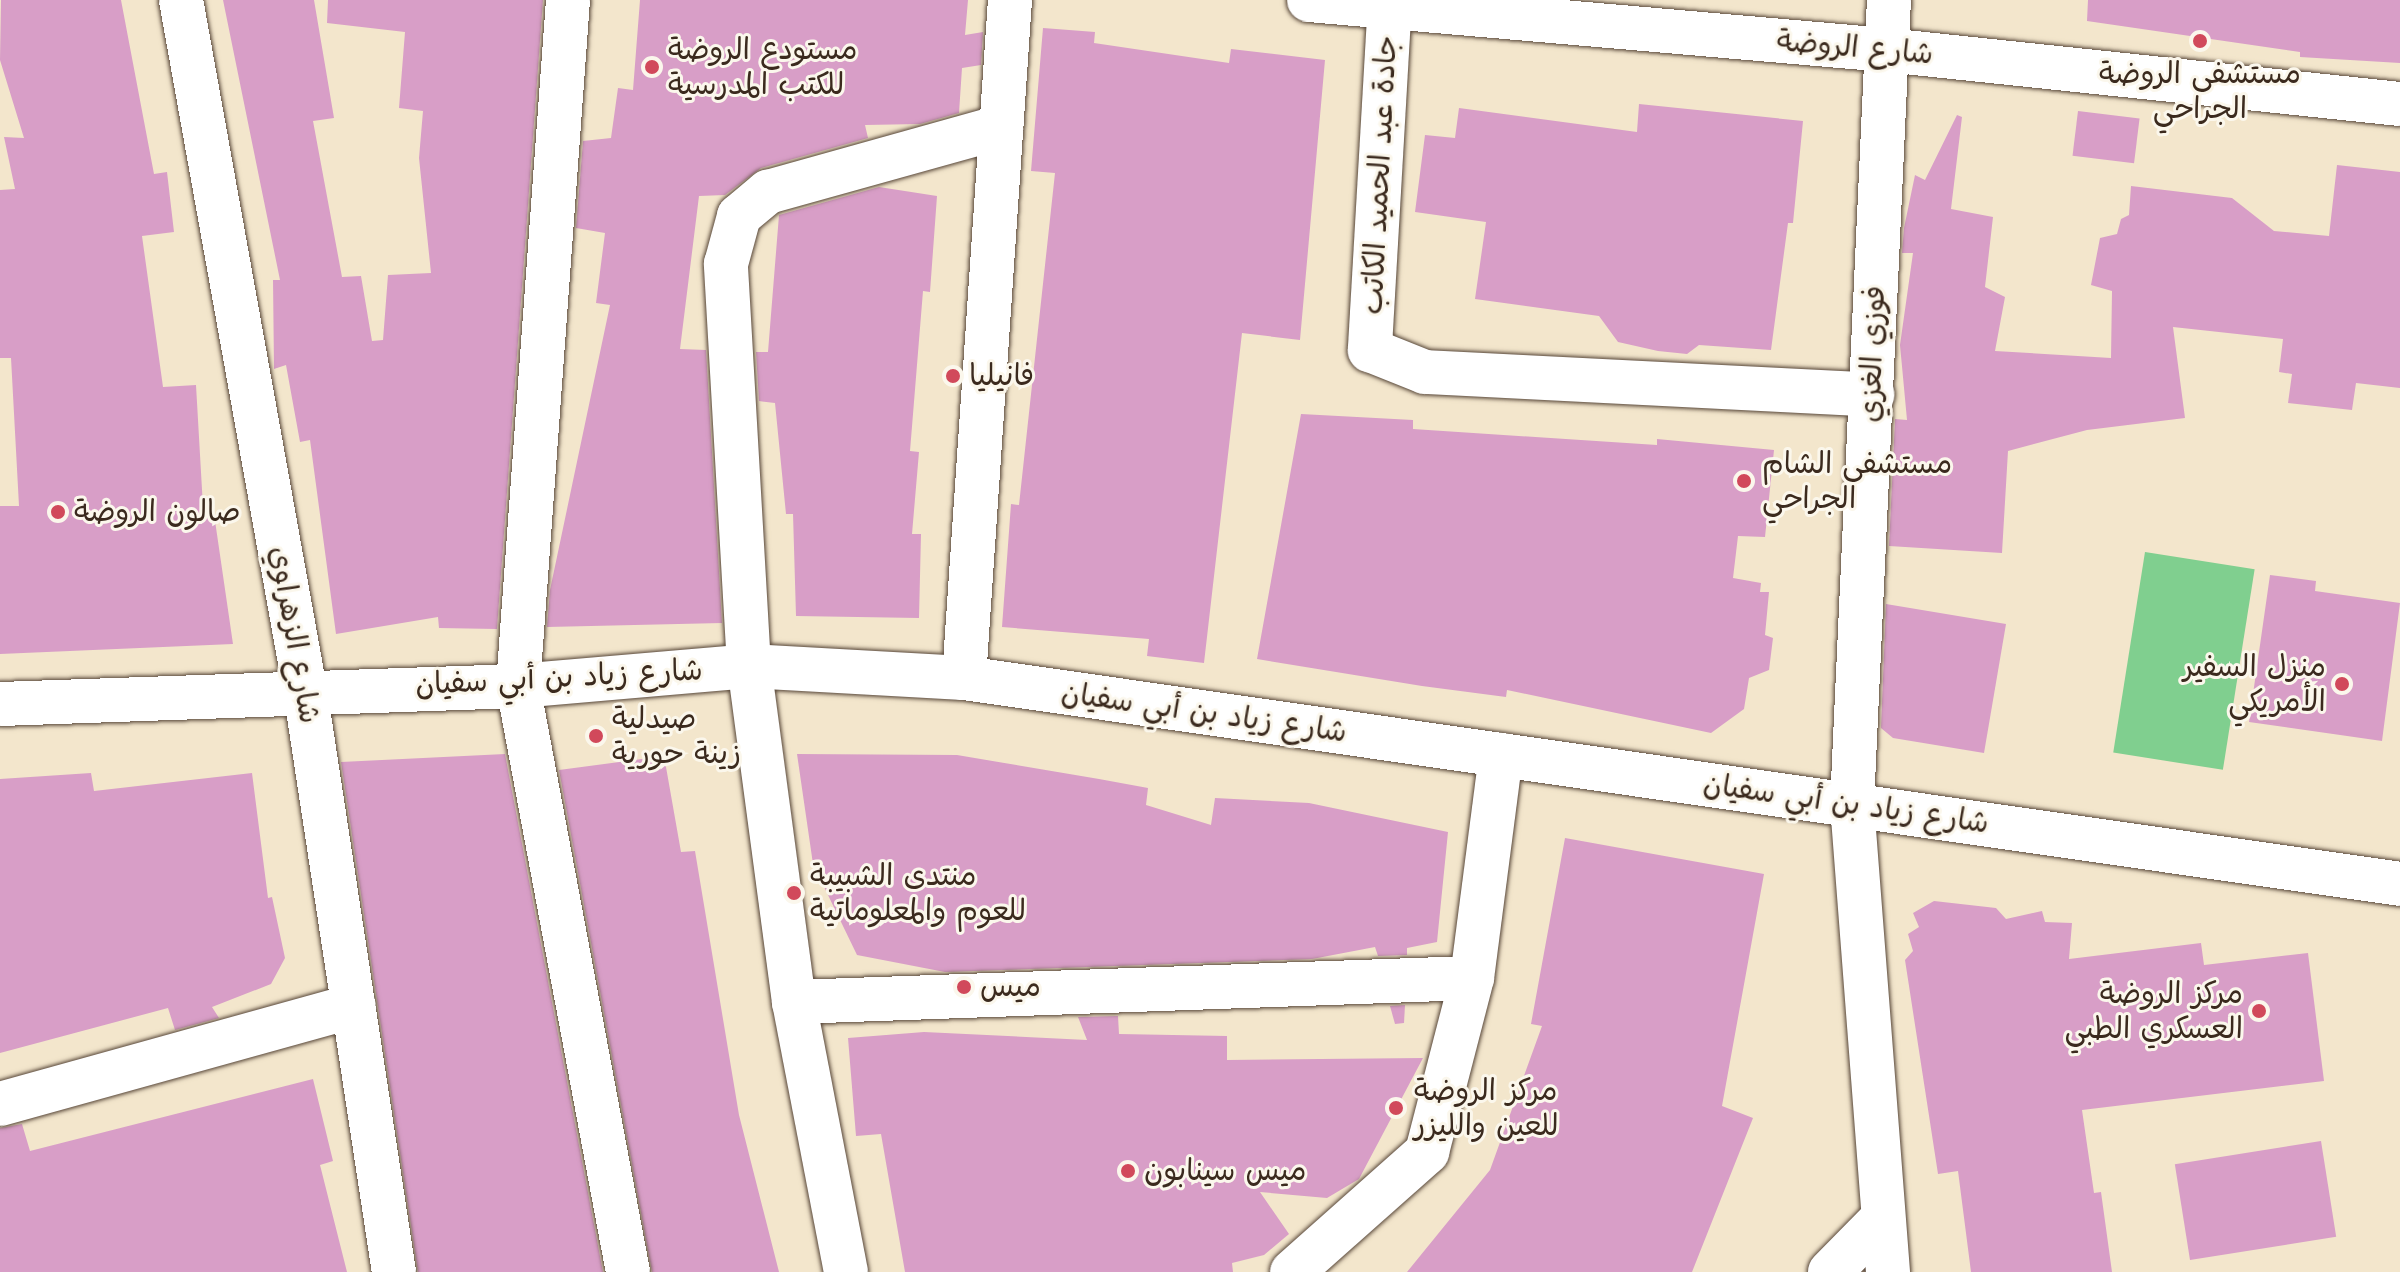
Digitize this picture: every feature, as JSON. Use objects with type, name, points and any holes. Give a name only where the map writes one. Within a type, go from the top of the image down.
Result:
[{"type":"street","name":"شارع الزهراوي","points":[[181,0],[305,690],[394,1272]]},
{"type":"street","points":[[568,0],[518,686],[628,1272]]},
{"type":"street","points":[[964,678],[1010,0]]},
{"type":"street","name":"شارع الروضة","points":[[1309,0],[1886,50],[2400,104]]},
{"type":"street","name":"فوزي الغزي","points":[[1888,1272],[1880,1221],[1852,804],[1889,0]]},
{"type":"street","name":"جادة عبد الحميد الكاتب","points":[[1390,5],[1370,350],[1425,372],[1872,395]]},
{"type":"street","points":[[846,1272],[794,1002],[749,666],[726,264],[739,216],[768,192],[1001,127]]},
{"type":"street","name":"شارع زياد بن أبي سفيان","points":[[0,704],[305,690],[518,686],[749,666],[964,678],[2400,884]]},
{"type":"street","points":[[1292,1272],[1427,1152],[1472,978],[1501,755]]},
{"type":"street","points":[[794,1002],[1472,978]]},
{"type":"street","points":[[0,1104],[354,1006]]},
{"type":"street","points":[[1830,1272],[1880,1221]]},
{"type":"green space","points":[[2145,552],[2255,569],[2223,770],[2113,753]]},
{"type":"building","points":[[1,0],[121,0],[154,174],[167,172],[174,232],[142,236],[163,387],[196,385],[203,507],[213,507],[233,644],[0,654],[0,506],[19,506],[11,358],[0,358],[0,190],[15,189],[4,137],[24,138],[0,60]]},
{"type":"building","points":[[223,0],[314,0],[334,118],[313,121],[342,277],[361,276],[372,341],[383,340],[388,275],[431,273],[419,158],[423,111],[399,108],[405,32],[327,23],[328,0],[543,0],[497,629],[439,628],[438,617],[336,634],[310,440],[300,442],[286,365],[274,369],[273,280],[280,280]]},
{"type":"building","points":[[640,0],[968,0],[965,35],[983,32],[981,65],[962,68],[959,113],[920,124],[865,125],[868,138],[761,168],[725,195],[699,196],[680,349],[706,350],[722,623],[547,627],[550,590],[610,305],[596,303],[605,233],[576,228],[583,141],[611,138],[618,88],[633,90]]},
{"type":"building","points":[[2088,0],[2400,0],[2400,63],[2300,57],[2300,52],[2087,21]]},
{"type":"building","points":[[1043,28],[1095,32],[1094,43],[1229,63],[1231,49],[1325,60],[1300,340],[1242,333],[1204,663],[1147,656],[1149,639],[1002,627],[1011,504],[1019,505],[1055,173],[1031,171]]},
{"type":"building","points":[[1639,104],[1803,121],[1793,223],[1788,223],[1771,350],[1699,345],[1687,354],[1658,351],[1618,342],[1599,316],[1475,299],[1486,222],[1415,212],[1425,135],[1455,138],[1459,108],[1637,132]]},
{"type":"building","points":[[2078,111],[2140,119],[2134,163],[2073,156]]},
{"type":"building","points":[[1957,115],[1962,117],[1951,209],[1993,217],[1985,287],[2005,297],[1995,351],[2111,358],[2112,291],[2091,285],[2100,238],[2117,234],[2121,219],[2129,215],[2131,186],[2232,198],[2274,231],[2329,236],[2337,165],[2400,172],[2400,388],[2356,383],[2352,410],[2288,403],[2292,374],[2279,372],[2283,339],[2173,327],[2185,418],[2087,430],[2008,451],[2002,553],[1889,546],[1895,419],[1907,420],[1900,345],[1913,253],[1902,253],[1904,228],[1915,175],[1925,180]]},
{"type":"building","points":[[879,187],[937,196],[930,292],[923,291],[910,451],[919,452],[912,534],[921,534],[919,618],[796,616],[793,514],[786,514],[775,403],[759,401],[756,352],[768,352],[779,215]]},
{"type":"building","points":[[1301,414],[1413,420],[1413,429],[1657,445],[1657,439],[1774,450],[1765,537],[1738,536],[1733,578],[1761,583],[1760,592],[1769,592],[1765,635],[1773,638],[1769,670],[1749,678],[1744,709],[1711,733],[1507,690],[1506,697],[1257,659]]},
{"type":"building","points":[[2270,575],[2316,581],[2315,591],[2400,603],[2382,741],[2249,722]]},
{"type":"building","points":[[1886,604],[2006,624],[1984,753],[1893,738],[1881,728]]},
{"type":"building","points":[[505,754],[603,1272],[418,1272],[341,762]]},
{"type":"building","points":[[797,754],[957,755],[1099,779],[1148,788],[1146,805],[1211,825],[1215,798],[1309,803],[1448,832],[1437,942],[1407,948],[1407,955],[1378,956],[1375,947],[1312,959],[945,972],[857,955],[813,864]]},
{"type":"building","points":[[657,757],[666,767],[681,852],[695,851],[739,1115],[779,1272],[652,1272],[559,770]]},
{"type":"building","points":[[91,773],[94,791],[252,773],[268,898],[272,897],[285,958],[271,984],[212,1007],[219,1018],[175,1030],[168,1008],[0,1053],[0,779]]},
{"type":"building","points":[[1565,838],[1764,874],[1722,1106],[1753,1118],[1692,1272],[1407,1272],[1490,1170],[1542,1026],[1531,1024]]},
{"type":"building","points":[[1934,901],[1996,908],[2006,919],[2042,911],[2045,922],[2072,923],[2069,959],[2201,943],[2204,965],[2308,953],[2324,1081],[2082,1110],[2094,1193],[2101,1192],[2112,1272],[1971,1272],[1958,1171],[1938,1174],[1905,960],[1913,951],[1908,934],[1919,927],[1913,913]]},
{"type":"building","points":[[1405,1005],[1404,1023],[1395,1024],[1390,1006]]},
{"type":"building","points":[[1118,1016],[1119,1034],[1227,1036],[1227,1060],[1423,1058],[1359,1179],[1327,1198],[1260,1192],[1289,1234],[1264,1255],[1232,1263],[1233,1272],[905,1272],[881,1134],[856,1136],[848,1038],[924,1032],[1087,1040],[1078,1017]]},
{"type":"building","points":[[313,1079],[333,1161],[320,1165],[347,1272],[0,1272],[0,1128],[22,1124],[30,1151]]},
{"type":"building","points":[[2321,1141],[2336,1237],[2190,1260],[2175,1164]]},
{"type":"place","name":"مستشفى الروضة الجراحي","points":[[2200,41]]},
{"type":"place","name":"مستودع الروضة للكتب المدرسية","points":[[652,67]]},
{"type":"place","name":"فانيليا","points":[[953,376]]},
{"type":"place","name":"مستشفى الشام الجراحي","points":[[1744,481]]},
{"type":"place","name":"صالون الروضة","points":[[58,512]]},
{"type":"place","name":"منزل السفير الأمريكي","points":[[2342,684]]},
{"type":"place","name":"صيدلية زينة حورية","points":[[596,736]]},
{"type":"place","name":"منتدى الشبيبة للعوم والمعلوماتية","points":[[794,893]]},
{"type":"place","name":"ميس","points":[[964,987]]},
{"type":"place","name":"مركز الروضة العسكري الطبي","points":[[2259,1011]]},
{"type":"place","name":"مركز الروضة للعين والليزر","points":[[1396,1108]]},
{"type":"place","name":"ميس سينابون","points":[[1128,1171]]}]
